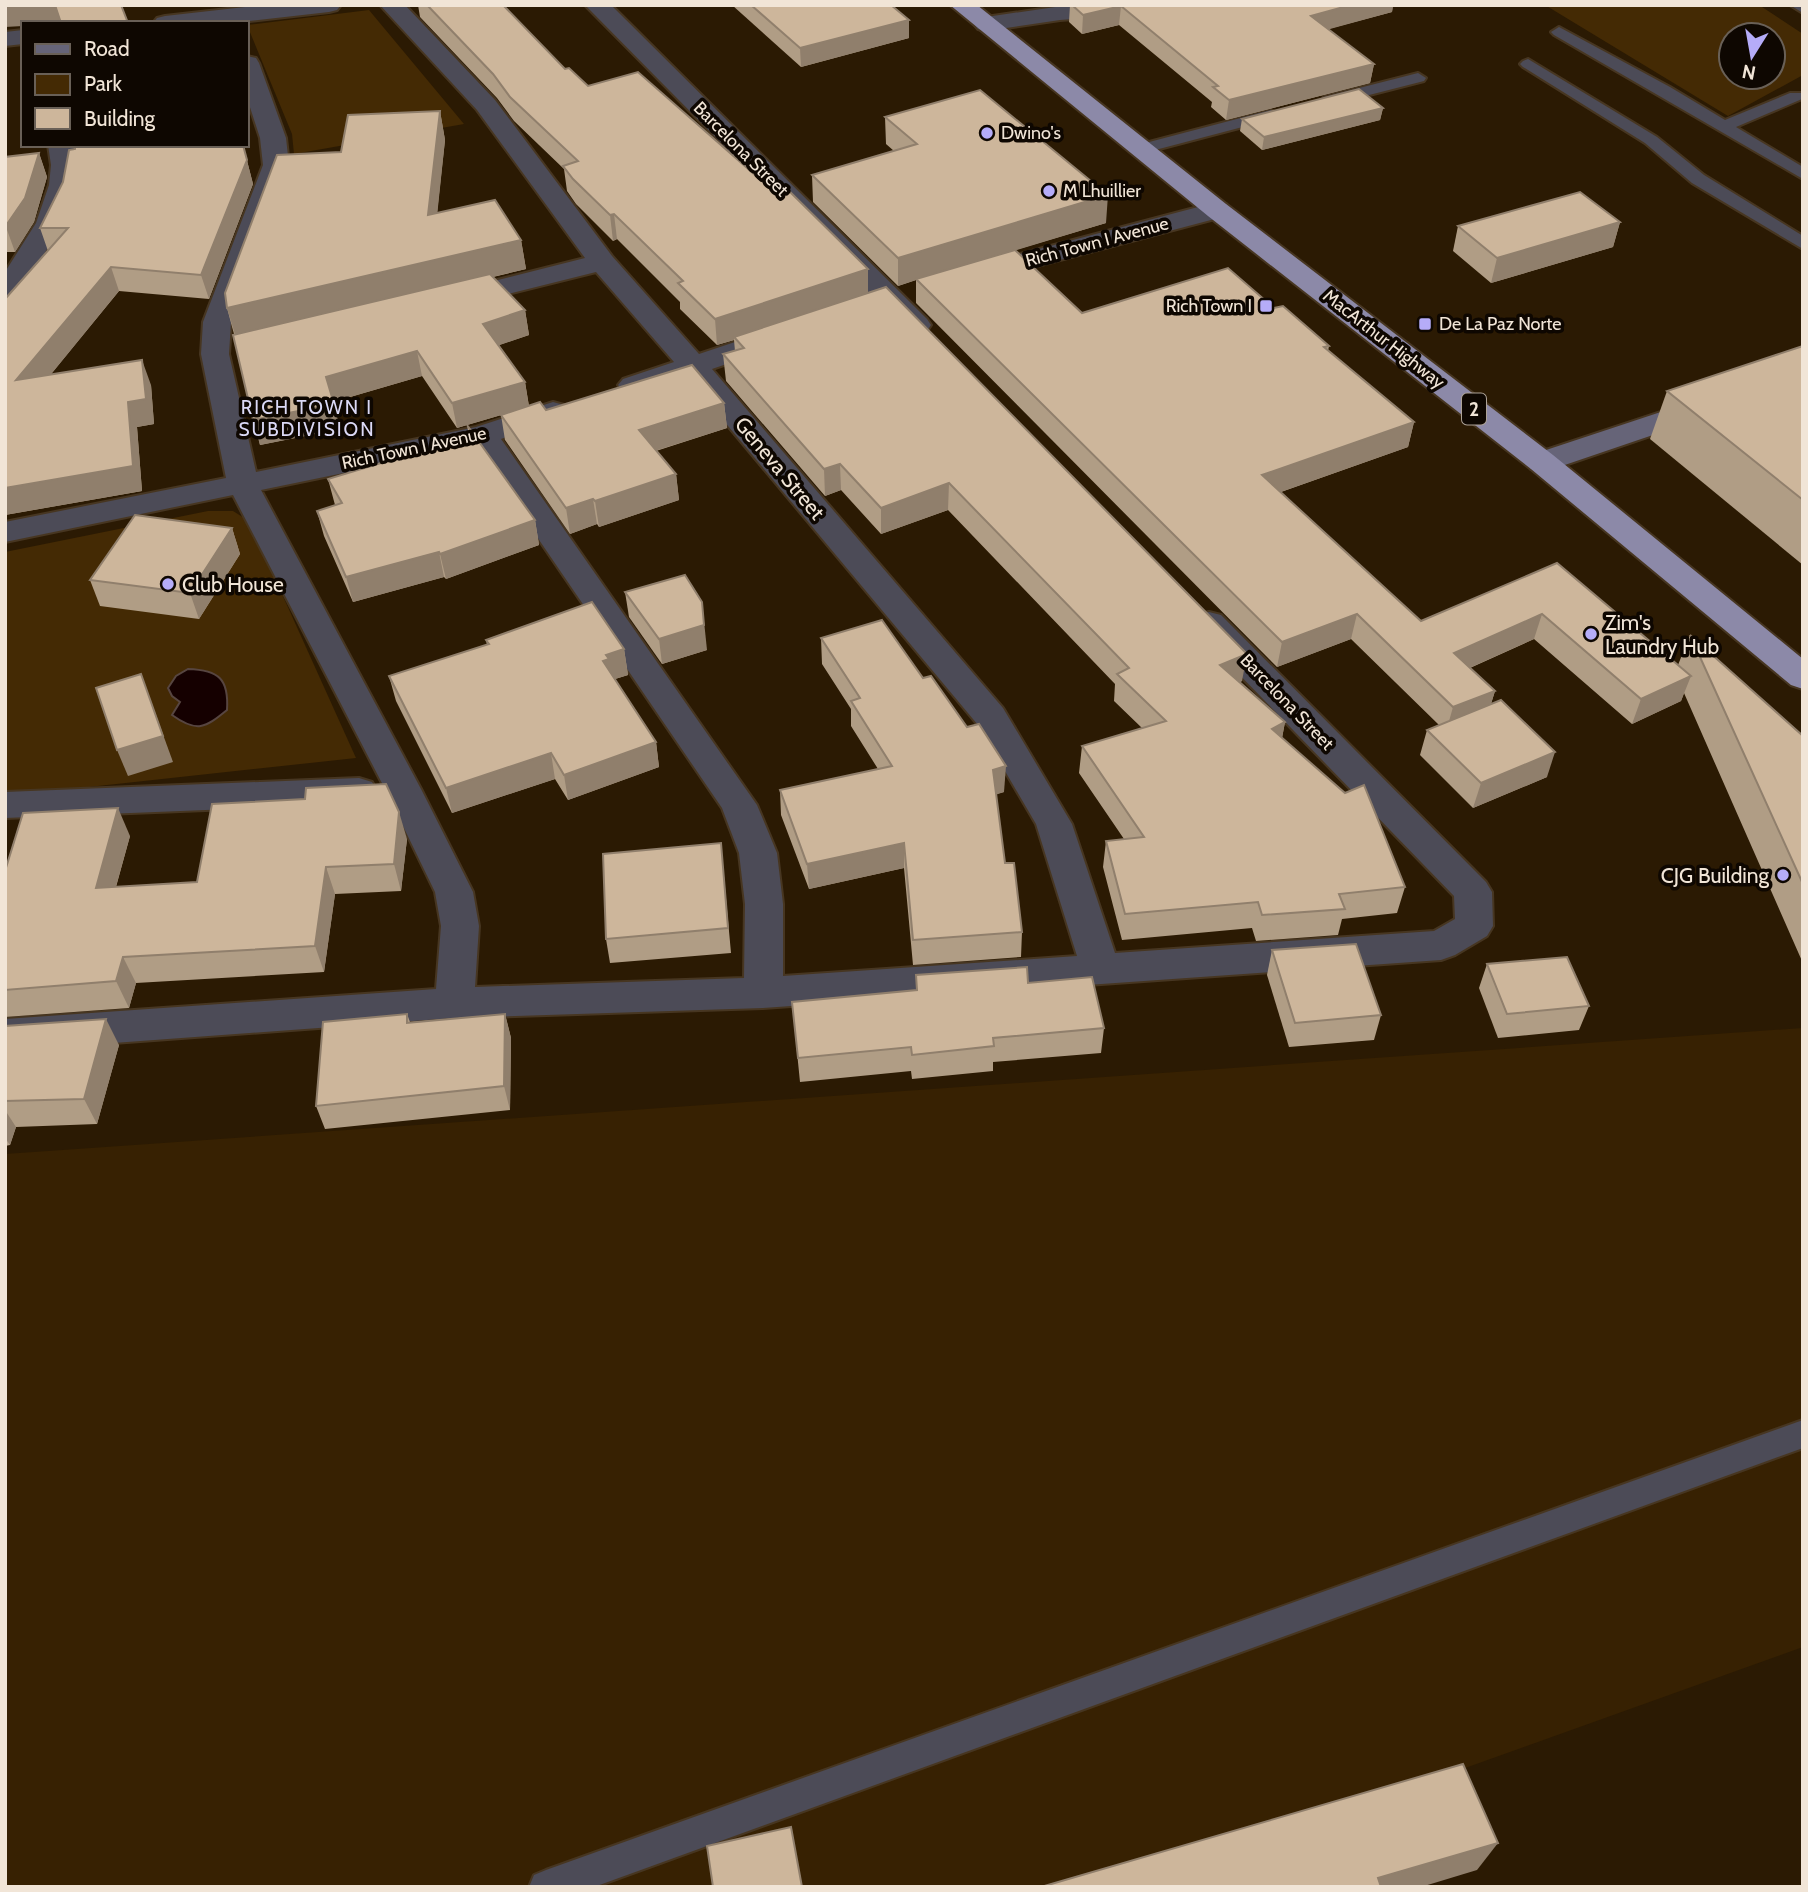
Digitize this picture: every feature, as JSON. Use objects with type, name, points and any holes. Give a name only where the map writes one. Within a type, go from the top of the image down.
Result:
[{"type":"highway","name":"MacArthur Highway","points":[[962,5],[1217,210],[1542,461],[1803,677]]},
{"type":"street","points":[[209,21],[329,5]]},
{"type":"street","name":"Geneva Street","points":[[392,5],[486,105],[602,262],[693,365],[991,717],[1054,824],[1101,970]]},
{"type":"street","name":"Barcelona Street","points":[[597,5],[940,349]]},
{"type":"street","points":[[986,24],[1060,13],[1161,5]]},
{"type":"street","points":[[248,66],[274,138],[276,165],[217,322],[228,351],[243,485],[403,789],[454,892],[460,926],[454,1003]]},
{"type":"street","points":[[5,293],[51,220],[65,183],[65,159],[62,147]]},
{"type":"street","name":"Rich Town I Avenue","points":[[954,281],[1217,210]]},
{"type":"street","points":[[424,306],[602,262]]},
{"type":"street","name":"Rich Town I Avenue","points":[[5,532],[483,435],[799,330]]},
{"type":"street","points":[[1542,461],[1803,374]]},
{"type":"street","points":[[483,435],[739,805],[758,853],[764,904],[763,993]]},
{"type":"street","name":"Barcelona Street","points":[[1101,970],[1441,945],[1474,926],[1474,892],[1192,606]]},
{"type":"street","points":[[5,805],[403,789]]},
{"type":"street","points":[[5,1035],[454,1003],[763,993],[1101,970]]},
{"type":"lane","points":[[1797,5],[1803,9]]},
{"type":"lane","points":[[1559,32],[1803,174]]},
{"type":"lane","points":[[1528,64],[1651,140],[1698,179],[1803,244]]},
{"type":"lane","points":[[1314,104],[1418,78]]},
{"type":"lane","points":[[1724,127],[1796,96]]},
{"type":"lane","points":[[1140,149],[1288,111]]},
{"type":"lane","points":[[546,1887],[1803,1434]]},
{"type":"shaded area","points":[[188,669],[214,674],[220,678],[226,691],[227,710],[201,726],[188,724],[172,715],[180,702],[172,696],[168,688],[176,676]]},
{"type":"shaded area","points":[[1803,1028],[1803,1647],[1133,1887],[5,1887],[5,1154]]},
{"type":"green space","points":[[1545,5],[1759,5],[1783,21],[1717,21],[1717,91],[1774,91],[1728,116]]},
{"type":"green space","points":[[369,10],[464,124],[294,154],[292,134],[248,25]]},
{"type":"green space","points":[[1787,23],[1803,34],[1803,75],[1787,84]]},
{"type":"green space","points":[[208,511],[233,511],[249,521],[356,758],[43,792],[5,792],[5,552]]},
{"type":"building","points":[[55,5],[121,5],[127,21],[60,21]]},
{"type":"building","points":[[427,5],[503,5],[565,69],[569,68],[588,86],[638,72],[771,189],[783,185],[868,269],[715,319],[678,283],[683,281],[614,214],[610,215],[573,179],[563,166],[578,161],[510,97],[493,74]]},
{"type":"building","points":[[751,5],[891,5],[909,20],[800,48]]},
{"type":"building","points":[[1072,5],[1351,5],[1311,16],[1374,64],[1229,100],[1213,87],[1218,86],[1121,6],[1083,15]]},
{"type":"building","points":[[1359,89],[1383,108],[1264,137],[1242,119]]},
{"type":"building","points":[[980,90],[1108,195],[898,258],[812,175],[917,144],[885,117]]},
{"type":"building","points":[[440,111],[428,215],[495,200],[521,240],[227,308],[225,293],[277,155],[341,152],[348,115]]},
{"type":"building","points":[[244,147],[247,160],[201,275],[111,267],[16,380],[142,360],[146,399],[128,402],[133,466],[5,488],[5,299],[68,228],[40,228],[63,182],[69,150]]},
{"type":"building","points":[[39,153],[25,198],[5,227],[5,157]]},
{"type":"building","points":[[1580,192],[1620,222],[1497,258],[1458,226]]},
{"type":"building","points":[[1015,250],[1082,313],[1228,268],[1274,308],[1283,306],[1329,346],[1324,347],[1414,422],[1262,475],[1421,621],[1557,563],[1691,676],[1641,699],[1542,614],[1454,653],[1495,691],[1453,707],[1357,614],[1282,642],[916,279]]},
{"type":"building","points":[[490,274],[525,310],[483,324],[525,382],[452,403],[417,351],[326,377],[334,404],[253,420],[233,335]]},
{"type":"building","points":[[886,287],[1247,654],[1220,665],[1285,722],[1272,729],[1345,793],[1364,785],[1405,887],[1339,894],[1345,909],[1262,915],[1258,902],[1125,914],[1106,841],[1144,837],[1082,746],[1166,721],[1117,674],[1129,668],[949,483],[881,508],[840,464],[824,469],[723,354],[744,348],[734,337]]},
{"type":"building","points":[[1803,346],[1803,500],[1667,391]]},
{"type":"building","points":[[692,365],[724,403],[639,430],[676,474],[595,501],[593,499],[566,508],[501,415],[540,402],[546,410]]},
{"type":"building","points":[[467,425],[535,520],[440,554],[439,552],[346,577],[317,511],[342,503],[328,479],[474,435]]},
{"type":"building","points":[[135,515],[232,528],[190,593],[90,580]]},
{"type":"building","points":[[685,575],[702,602],[704,625],[659,639],[625,592]]},
{"type":"building","points":[[592,602],[624,649],[606,655],[609,659],[603,661],[656,742],[564,775],[551,753],[446,788],[389,676],[489,644],[486,640]]},
{"type":"building","points":[[882,620],[923,678],[931,676],[967,727],[979,724],[1006,766],[993,770],[1005,863],[1014,863],[1022,932],[913,940],[904,843],[807,864],[780,790],[892,766],[851,701],[860,698],[821,638]]},
{"type":"building","points":[[1690,635],[1803,736],[1803,884]]},
{"type":"building","points":[[141,674],[163,736],[117,750],[96,688]]},
{"type":"building","points":[[1501,700],[1555,752],[1481,783],[1427,730]]},
{"type":"building","points":[[386,784],[399,812],[394,864],[326,867],[315,946],[123,957],[116,981],[5,990],[5,871],[23,813],[118,808],[96,888],[197,882],[212,804],[305,799],[306,788]]},
{"type":"building","points":[[721,843],[728,928],[606,939],[603,854]]},
{"type":"building","points":[[1356,944],[1381,1015],[1295,1023],[1272,950]]},
{"type":"building","points":[[1567,957],[1589,1006],[1507,1014],[1487,964]]},
{"type":"building","points":[[1027,967],[1028,983],[1092,977],[1104,1028],[993,1038],[994,1046],[912,1055],[911,1047],[798,1058],[792,1002],[917,990],[916,975]]},
{"type":"building","points":[[407,1014],[407,1023],[505,1014],[504,1086],[316,1106],[323,1022]]},
{"type":"building","points":[[106,1019],[84,1099],[5,1101],[5,1026]]},
{"type":"building","points":[[1463,1764],[1498,1843],[1378,1878],[1381,1887],[1041,1887]]},
{"type":"building","points":[[791,1827],[802,1887],[713,1887],[707,1846]]},
{"type":"place","name":"Dwino's","points":[[987,133]]},
{"type":"place","name":"M Lhuillier","points":[[1049,191]]},
{"type":"place","name":"Rich Town I","points":[[1266,306]]},
{"type":"place","name":"De La Paz Norte","points":[[1425,324]]},
{"type":"place","name":"Club House","points":[[168,584]]},
{"type":"place","name":"Zim's Laundry Hub","points":[[1591,634]]},
{"type":"place","name":"CJG Building","points":[[1783,875]]},
{"type":"district","name":"RICH TOWN I SUBDIVISION","points":[[307,418]]}]
